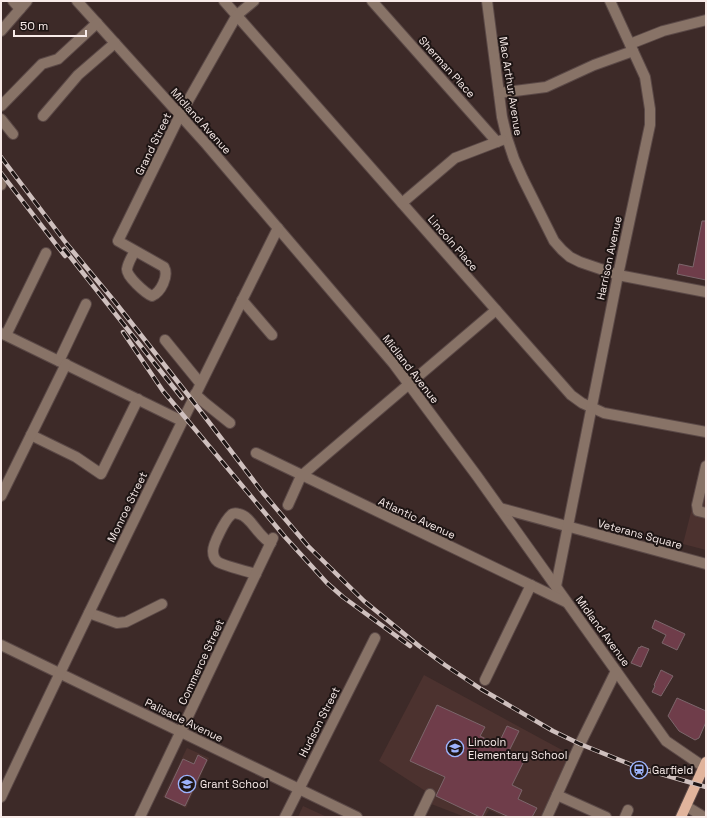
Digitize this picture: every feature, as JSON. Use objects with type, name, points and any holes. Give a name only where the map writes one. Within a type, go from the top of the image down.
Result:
[{"type":"main road","points":[[681,817],[705,765]]},
{"type":"street","points":[[13,1],[20,9]]},
{"type":"street","points":[[1,31],[27,1]]},
{"type":"street","name":"Midland Avenue","points":[[77,1],[180,115],[393,363],[500,508],[666,741],[705,765]]},
{"type":"street","name":"Lincoln Place","points":[[224,1],[571,395],[582,404],[604,413],[706,432]]},
{"type":"street","name":"Grand Street","points":[[135,251],[118,241],[180,115],[237,15],[254,1]]},
{"type":"street","name":"Sherman Place","points":[[372,1],[502,140]]},
{"type":"street","name":"Mac Arthur Avenue","points":[[487,1],[502,117],[502,140],[514,159],[554,241],[570,257],[618,275],[706,292]]},
{"type":"street","name":"Harrison Avenue","points":[[568,526],[618,275],[650,125],[650,109],[645,77],[610,1]]},
{"type":"street","points":[[499,93],[546,87],[663,31],[706,20]]},
{"type":"street","points":[[1,106],[42,64],[58,59],[96,23]]},
{"type":"street","points":[[44,116],[78,75],[115,43]]},
{"type":"street","points":[[1,119],[13,134]]},
{"type":"street","points":[[402,203],[455,158],[502,140]]},
{"type":"street","name":"Monroe Street","points":[[1,797],[200,383],[278,228]]},
{"type":"street","points":[[135,251],[166,269],[166,276],[157,293],[152,296],[146,294],[128,275],[127,270],[135,251]]},
{"type":"street","points":[[46,253],[3,334],[182,421]]},
{"type":"street","points":[[242,300],[272,335]]},
{"type":"street","points":[[1,496],[31,435],[86,304]]},
{"type":"street","points":[[288,505],[301,476],[496,310]]},
{"type":"street","points":[[165,340],[200,383]]},
{"type":"street","points":[[195,394],[230,423]]},
{"type":"street","points":[[31,435],[76,457],[101,474],[138,399]]},
{"type":"street","name":"Atlantic Avenue","points":[[256,453],[301,476],[568,603]]},
{"type":"street","points":[[702,512],[697,505],[706,466]]},
{"type":"street","name":"Veterans Square","points":[[500,508],[706,564]]},
{"type":"street","name":"Commerce Street","points":[[140,817],[182,732],[272,540],[261,536],[245,517],[238,513],[233,514],[229,516],[217,538],[213,556],[218,562],[256,574]]},
{"type":"street","points":[[556,586],[568,526]]},
{"type":"street","points":[[485,680],[531,586]]},
{"type":"street","points":[[89,613],[117,623],[126,622],[162,604]]},
{"type":"street","name":"Hudson Street","points":[[285,817],[375,638]]},
{"type":"street","name":"Palisade Avenue","points":[[1,645],[357,817]]},
{"type":"street","points":[[547,817],[580,744],[616,671]]},
{"type":"street","points":[[419,817],[430,794]]},
{"type":"street","points":[[557,795],[606,817]]},
{"type":"street","points":[[686,806],[704,817]]},
{"type":"shaded area","points":[[706,452],[706,550],[683,544]]},
{"type":"shaded area","points":[[424,675],[562,750],[572,763],[547,817],[504,817],[489,810],[485,817],[465,817],[426,802],[430,794],[379,761]]},
{"type":"shaded area","points":[[187,748],[209,758],[186,808],[163,797]]},
{"type":"shaded area","points":[[303,806],[327,817],[298,817]]},
{"type":"building","points":[[702,221],[706,221],[706,280],[677,274],[679,264],[693,267]]},
{"type":"building","points":[[655,620],[685,634],[677,650],[662,643],[666,635],[652,628]]},
{"type":"building","points":[[641,646],[649,649],[641,667],[631,663],[639,647],[640,648]]},
{"type":"building","points":[[661,670],[673,676],[661,696],[652,692]]},
{"type":"building","points":[[677,698],[706,711],[706,722],[699,738],[695,740],[679,731],[668,716]]},
{"type":"building","points":[[437,705],[485,727],[480,736],[498,745],[507,726],[519,731],[509,751],[525,759],[512,785],[522,790],[518,799],[537,808],[532,817],[509,817],[487,807],[482,817],[480,817],[436,796],[445,777],[410,761]]},
{"type":"building","points":[[198,755],[207,760],[185,806],[165,797],[183,759],[194,764]]},
{"type":"railway","points":[[1,157],[66,243],[115,302],[263,493],[308,546],[364,601],[419,646],[445,665],[481,689],[553,731],[580,744],[637,767],[706,787]]},
{"type":"railway","points":[[1,173],[65,256]]},
{"type":"railway","points":[[64,249],[182,398]]},
{"type":"railway","points":[[123,332],[163,391],[285,537],[327,583],[343,597],[410,646]]},
{"type":"place","name":"Lincoln Elementary School","points":[[455,748]]},
{"type":"place","name":"Garfield","points":[[639,770]]},
{"type":"place","name":"Grant School","points":[[187,784]]}]
